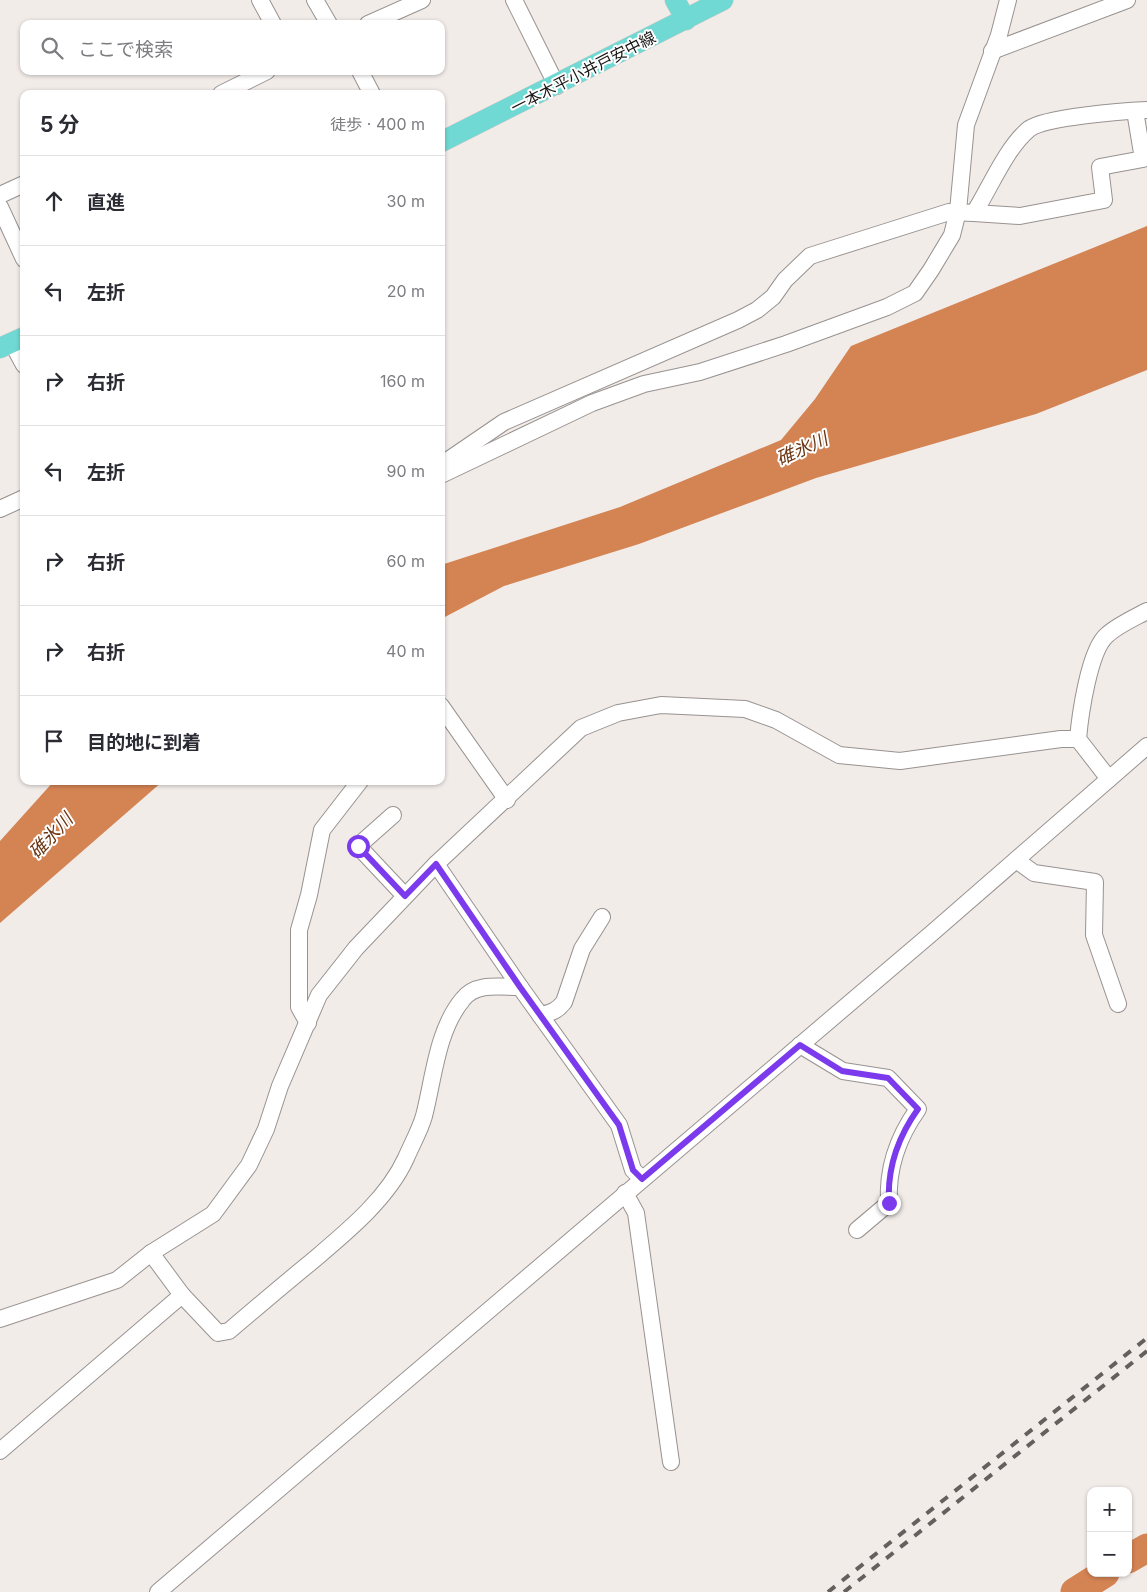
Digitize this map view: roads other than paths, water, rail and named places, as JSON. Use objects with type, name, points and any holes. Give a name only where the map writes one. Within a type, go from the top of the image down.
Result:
[{"type":"main road","points":[[675,0],[686,20]]},
{"type":"main road","name":"一本木平小井戸安中線","points":[[445,140],[557,86],[723,0]]},
{"type":"street","points":[[260,0],[271,20]]},
{"type":"street","points":[[315,0],[327,20]]},
{"type":"street","points":[[377,20],[422,0]]},
{"type":"street","points":[[514,0],[557,86]]},
{"type":"street","points":[[966,212],[966,125],[985,78],[992,51],[1000,35],[1008,0]]},
{"type":"street","points":[[992,51],[1127,0]]},
{"type":"street","points":[[229,90],[260,75]]},
{"type":"street","points":[[362,75],[370,90]]},
{"type":"street","points":[[445,462],[504,422],[703,336],[757,310],[773,297],[785,280],[810,256],[949,212],[966,212],[1020,216],[1104,200],[1100,168],[1143,159],[1141,110],[1100,113],[1039,124],[1030,129],[1016,144],[966,212],[931,270],[915,292],[887,307],[786,344],[700,372],[644,384],[592,403],[445,473]]},
{"type":"street","points":[[0,195],[20,186]]},
{"type":"street","points":[[0,207],[20,250]]},
{"type":"street","points":[[12,343],[20,358]]},
{"type":"street","points":[[0,510],[20,500]]},
{"type":"street","points":[[1109,778],[1078,739],[1080,714],[1091,666],[1106,636],[1147,611]]},
{"type":"street","points":[[0,1319],[117,1280],[151,1253],[213,1214],[249,1165],[266,1129],[280,1086],[319,995],[356,948],[436,864],[507,800],[582,728],[618,713],[661,705],[745,709],[776,720],[839,755],[900,761],[1061,739],[1078,739]]},
{"type":"street","points":[[445,712],[507,800]]},
{"type":"street","points":[[158,1592],[800,1045],[1147,746]]},
{"type":"street","points":[[308,1023],[299,1007],[299,930],[309,895],[322,830],[357,785]]},
{"type":"street","points":[[393,815],[358,846],[405,896]]},
{"type":"street","points":[[1016,860],[1034,872],[1095,882],[1094,935],[1118,1004]]},
{"type":"street","points":[[436,864],[520,987],[619,1125],[633,1170],[642,1179]]},
{"type":"street","points":[[540,1014],[552,1012],[564,1002],[582,949],[602,917]]},
{"type":"street","points":[[151,1253],[182,1295],[218,1333],[229,1331],[357,1223],[382,1194],[405,1160],[423,1118],[435,1064],[454,1010],[465,996],[480,987],[520,987]]},
{"type":"street","points":[[800,1045],[842,1071],[888,1078],[918,1109],[903,1130],[888,1180],[889,1203],[857,1230]]},
{"type":"street","points":[[625,1193],[636,1213],[671,1462]]},
{"type":"street","points":[[0,1450],[182,1295]]},
{"type":"water","name":"碓氷川","points":[[1147,226],[1147,370],[1036,414],[816,478],[639,544],[504,586],[445,617],[445,564],[620,507],[781,440],[815,399],[851,346]]},
{"type":"water","name":"碓氷川","points":[[50,785],[158,785],[0,923],[0,841]]},
{"type":"waterway","points":[[1132,1557],[1147,1548]]},
{"type":"waterway","points":[[1075,1592],[1099,1577]]},
{"type":"railway","points":[[828,1592],[1147,1338]]},
{"type":"railway","points":[[844,1592],[1147,1351]]}]
